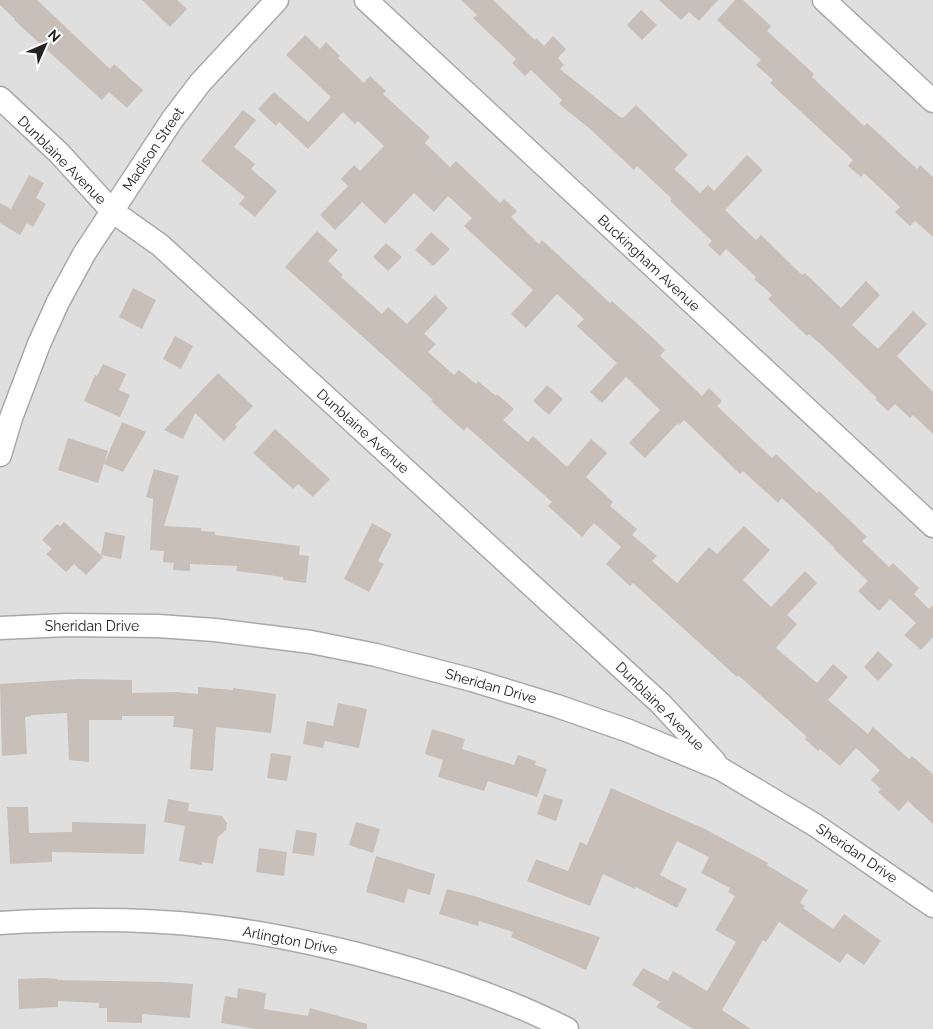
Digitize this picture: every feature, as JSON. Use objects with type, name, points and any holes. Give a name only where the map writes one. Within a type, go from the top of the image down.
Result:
[{"type":"street","name":"Madison Street","points":[[0,456],[23,386],[58,302],[84,254],[172,120],[200,83],[277,0]]},
{"type":"street","name":"Buckingham Avenue","points":[[366,0],[933,526]]},
{"type":"street","points":[[824,0],[933,102]]},
{"type":"street","name":"Dunblaine Avenue","points":[[0,98],[59,153],[112,211],[160,245],[660,703],[721,769]]},
{"type":"street","name":"Sheridan Drive","points":[[0,628],[158,626],[214,630],[311,642],[376,655],[472,680],[558,706],[629,731],[721,769],[815,824],[933,906]]},
{"type":"street","name":"Arlington Drive","points":[[0,923],[102,920],[162,922],[209,926],[297,940],[388,962],[469,988],[529,1011],[567,1029]]},
{"type":"shaded area","points":[[0,0],[933,0],[933,1029],[0,1029]]},
{"type":"building","points":[[0,0],[37,0],[110,69],[114,64],[143,90],[127,108],[109,92],[102,100],[14,20],[0,5]]},
{"type":"building","points":[[142,0],[177,0],[187,9],[170,27]]},
{"type":"building","points":[[461,0],[493,0],[535,40],[536,38],[544,46],[553,36],[566,49],[558,58],[564,65],[560,69],[620,117],[623,118],[636,105],[688,155],[674,169],[700,193],[708,185],[714,191],[747,155],[763,170],[725,210],[756,240],[761,235],[802,275],[805,273],[841,308],[866,281],[880,295],[852,325],[878,349],[913,311],[927,324],[897,356],[933,392],[933,434],[913,415],[910,418],[895,404],[888,411],[828,351],[809,334],[807,336],[768,299],[772,295],[726,249],[720,256],[708,245],[712,241],[637,166],[634,170],[589,128],[559,104],[562,100],[531,70],[525,76],[512,63],[516,59],[473,18],[477,15]]},
{"type":"building","points":[[659,0],[718,0],[699,21],[689,12],[681,20]]},
{"type":"building","points":[[735,0],[743,0],[771,26],[767,31],[814,74],[812,77],[864,126],[867,123],[917,169],[920,165],[933,177],[933,237],[915,221],[910,226],[895,212],[900,207],[864,173],[861,177],[848,166],[853,160],[770,83],[773,80],[756,65],[761,60],[717,20]]},
{"type":"building","points":[[641,10],[657,25],[642,40],[627,25]]},
{"type":"building","points":[[305,35],[320,49],[326,42],[340,56],[338,58],[364,83],[370,76],[386,91],[383,94],[430,137],[425,143],[450,167],[456,161],[500,203],[504,199],[517,211],[511,217],[539,244],[542,240],[610,303],[612,301],[653,338],[665,350],[660,356],[702,396],[709,388],[722,401],[717,406],[772,458],[776,454],[817,493],[819,491],[867,537],[862,541],[889,567],[893,563],[919,588],[914,594],[929,609],[933,605],[933,637],[921,650],[904,635],[916,623],[890,599],[879,611],[858,591],[868,581],[835,548],[782,498],[778,503],[743,471],[740,474],[684,420],[679,425],[678,423],[645,458],[629,443],[660,410],[626,377],[602,403],[590,392],[617,363],[577,326],[584,319],[557,294],[526,328],[511,314],[533,290],[464,226],[472,218],[448,196],[434,212],[414,193],[385,224],[362,202],[335,230],[320,215],[348,186],[341,179],[354,165],[360,171],[384,146],[358,121],[355,124],[343,112],[308,149],[279,122],[276,126],[258,109],[274,92],[308,122],[331,97],[286,55]]},
{"type":"building","points":[[243,110],[256,120],[234,147],[255,164],[251,169],[277,191],[255,217],[239,204],[245,197],[201,161]]},
{"type":"building","points":[[29,175],[44,183],[36,198],[46,204],[33,227],[27,223],[20,235],[0,223],[0,203],[11,209]]},
{"type":"building","points":[[317,231],[338,250],[328,261],[343,275],[341,277],[382,314],[388,307],[407,324],[435,295],[448,308],[424,334],[436,344],[428,352],[454,375],[459,370],[476,384],[478,381],[496,396],[497,394],[514,409],[503,420],[528,442],[533,436],[567,467],[591,439],[607,453],[586,477],[613,502],[610,506],[637,529],[632,535],[657,556],[652,561],[677,583],[709,547],[717,554],[744,526],[770,550],[743,580],[771,607],[805,571],[817,583],[787,615],[797,624],[776,648],[817,683],[833,664],[848,677],[828,700],[868,734],[873,727],[909,759],[912,756],[933,774],[933,824],[908,801],[899,811],[878,792],[881,789],[871,780],[880,770],[856,748],[840,766],[820,749],[818,751],[805,739],[807,737],[738,675],[737,677],[633,583],[630,586],[606,564],[621,547],[594,523],[582,537],[548,506],[552,502],[467,427],[464,431],[431,401],[433,400],[285,267]]},
{"type":"building","points":[[431,232],[450,249],[433,266],[415,250]]},
{"type":"building","points":[[386,243],[402,257],[388,271],[373,257]]},
{"type":"building","points":[[133,288],[156,300],[142,329],[119,317]]},
{"type":"building","points":[[175,336],[193,346],[181,369],[163,359]]},
{"type":"building","points":[[103,364],[126,374],[119,390],[130,395],[120,417],[84,401],[95,375],[97,376]]},
{"type":"building","points":[[218,373],[253,406],[235,425],[237,427],[224,441],[195,413],[183,439],[164,430]]},
{"type":"building","points":[[547,385],[563,399],[549,415],[533,401]]},
{"type":"building","points":[[122,422],[146,432],[123,472],[104,464]]},
{"type":"building","points":[[275,429],[330,479],[313,497],[298,484],[293,489],[253,453]]},
{"type":"building","points":[[68,438],[108,451],[98,483],[58,470]]},
{"type":"building","points":[[154,469],[179,476],[164,526],[201,528],[201,531],[215,532],[215,535],[300,546],[299,555],[309,556],[306,583],[283,580],[283,577],[236,571],[237,566],[190,564],[190,571],[173,570],[174,563],[163,562],[164,551],[150,550],[153,499],[146,497]]},
{"type":"building","points":[[64,522],[103,557],[86,575],[74,564],[66,572],[46,554],[52,549],[42,540],[57,524],[60,526]]},
{"type":"building","points":[[372,523],[392,534],[378,561],[384,564],[369,592],[344,579]]},
{"type":"building","points":[[105,532],[125,536],[121,559],[101,555]]},
{"type":"building","points":[[878,651],[893,665],[878,681],[864,667]]},
{"type":"building","points":[[79,679],[132,680],[132,693],[176,692],[198,694],[198,687],[233,690],[233,688],[276,694],[271,733],[216,727],[213,771],[190,769],[193,729],[173,727],[174,716],[122,716],[122,720],[89,720],[89,762],[69,760],[67,713],[31,715],[25,717],[27,754],[2,756],[0,684]]},
{"type":"building","points":[[338,703],[367,709],[359,748],[325,741],[323,748],[303,744],[307,721],[333,726]]},
{"type":"building","points":[[432,729],[465,739],[462,749],[514,765],[518,755],[536,761],[535,765],[547,769],[537,797],[488,781],[484,791],[438,777],[443,760],[425,754]]},
{"type":"building","points":[[271,753],[291,756],[287,781],[267,778]]},
{"type":"building","points":[[611,788],[705,829],[768,863],[767,865],[808,890],[800,903],[805,906],[803,908],[833,929],[844,914],[881,941],[864,965],[847,953],[840,963],[779,922],[766,942],[763,940],[722,1010],[751,1029],[693,1029],[656,1007],[660,1002],[632,985],[643,968],[668,981],[673,971],[707,991],[736,942],[715,930],[735,896],[728,892],[730,888],[701,873],[709,857],[677,841],[660,875],[687,889],[677,908],[636,887],[635,889],[603,874],[590,906],[527,881],[536,859],[568,871],[580,842],[587,845]]},
{"type":"building","points":[[544,794],[563,800],[556,821],[537,814]]},
{"type":"building","points":[[168,799],[189,803],[188,811],[222,816],[227,823],[226,830],[218,837],[213,864],[202,862],[202,865],[179,861],[185,826],[164,822]]},
{"type":"building","points":[[7,807],[28,807],[29,833],[72,832],[72,822],[146,824],[144,854],[52,852],[52,862],[10,864]]},
{"type":"building","points":[[356,822],[380,829],[373,853],[349,845]]},
{"type":"building","points":[[296,830],[317,833],[314,856],[292,853]]},
{"type":"building","points":[[259,848],[287,852],[284,876],[256,872]]},
{"type":"building","points":[[376,856],[435,874],[430,895],[408,889],[404,903],[366,892]]},
{"type":"building","points":[[447,889],[600,937],[586,970],[511,937],[513,932],[479,921],[478,926],[439,914]]},
{"type":"building","points":[[44,978],[193,984],[190,1018],[142,1014],[142,1023],[107,1022],[107,1008],[99,1008],[99,1003],[58,1001],[58,1007],[19,1009],[18,979]]},
{"type":"building","points":[[238,988],[266,993],[264,1009],[308,1016],[310,1008],[367,1024],[367,1029],[256,1029],[221,1023],[225,996],[237,998]]}]
